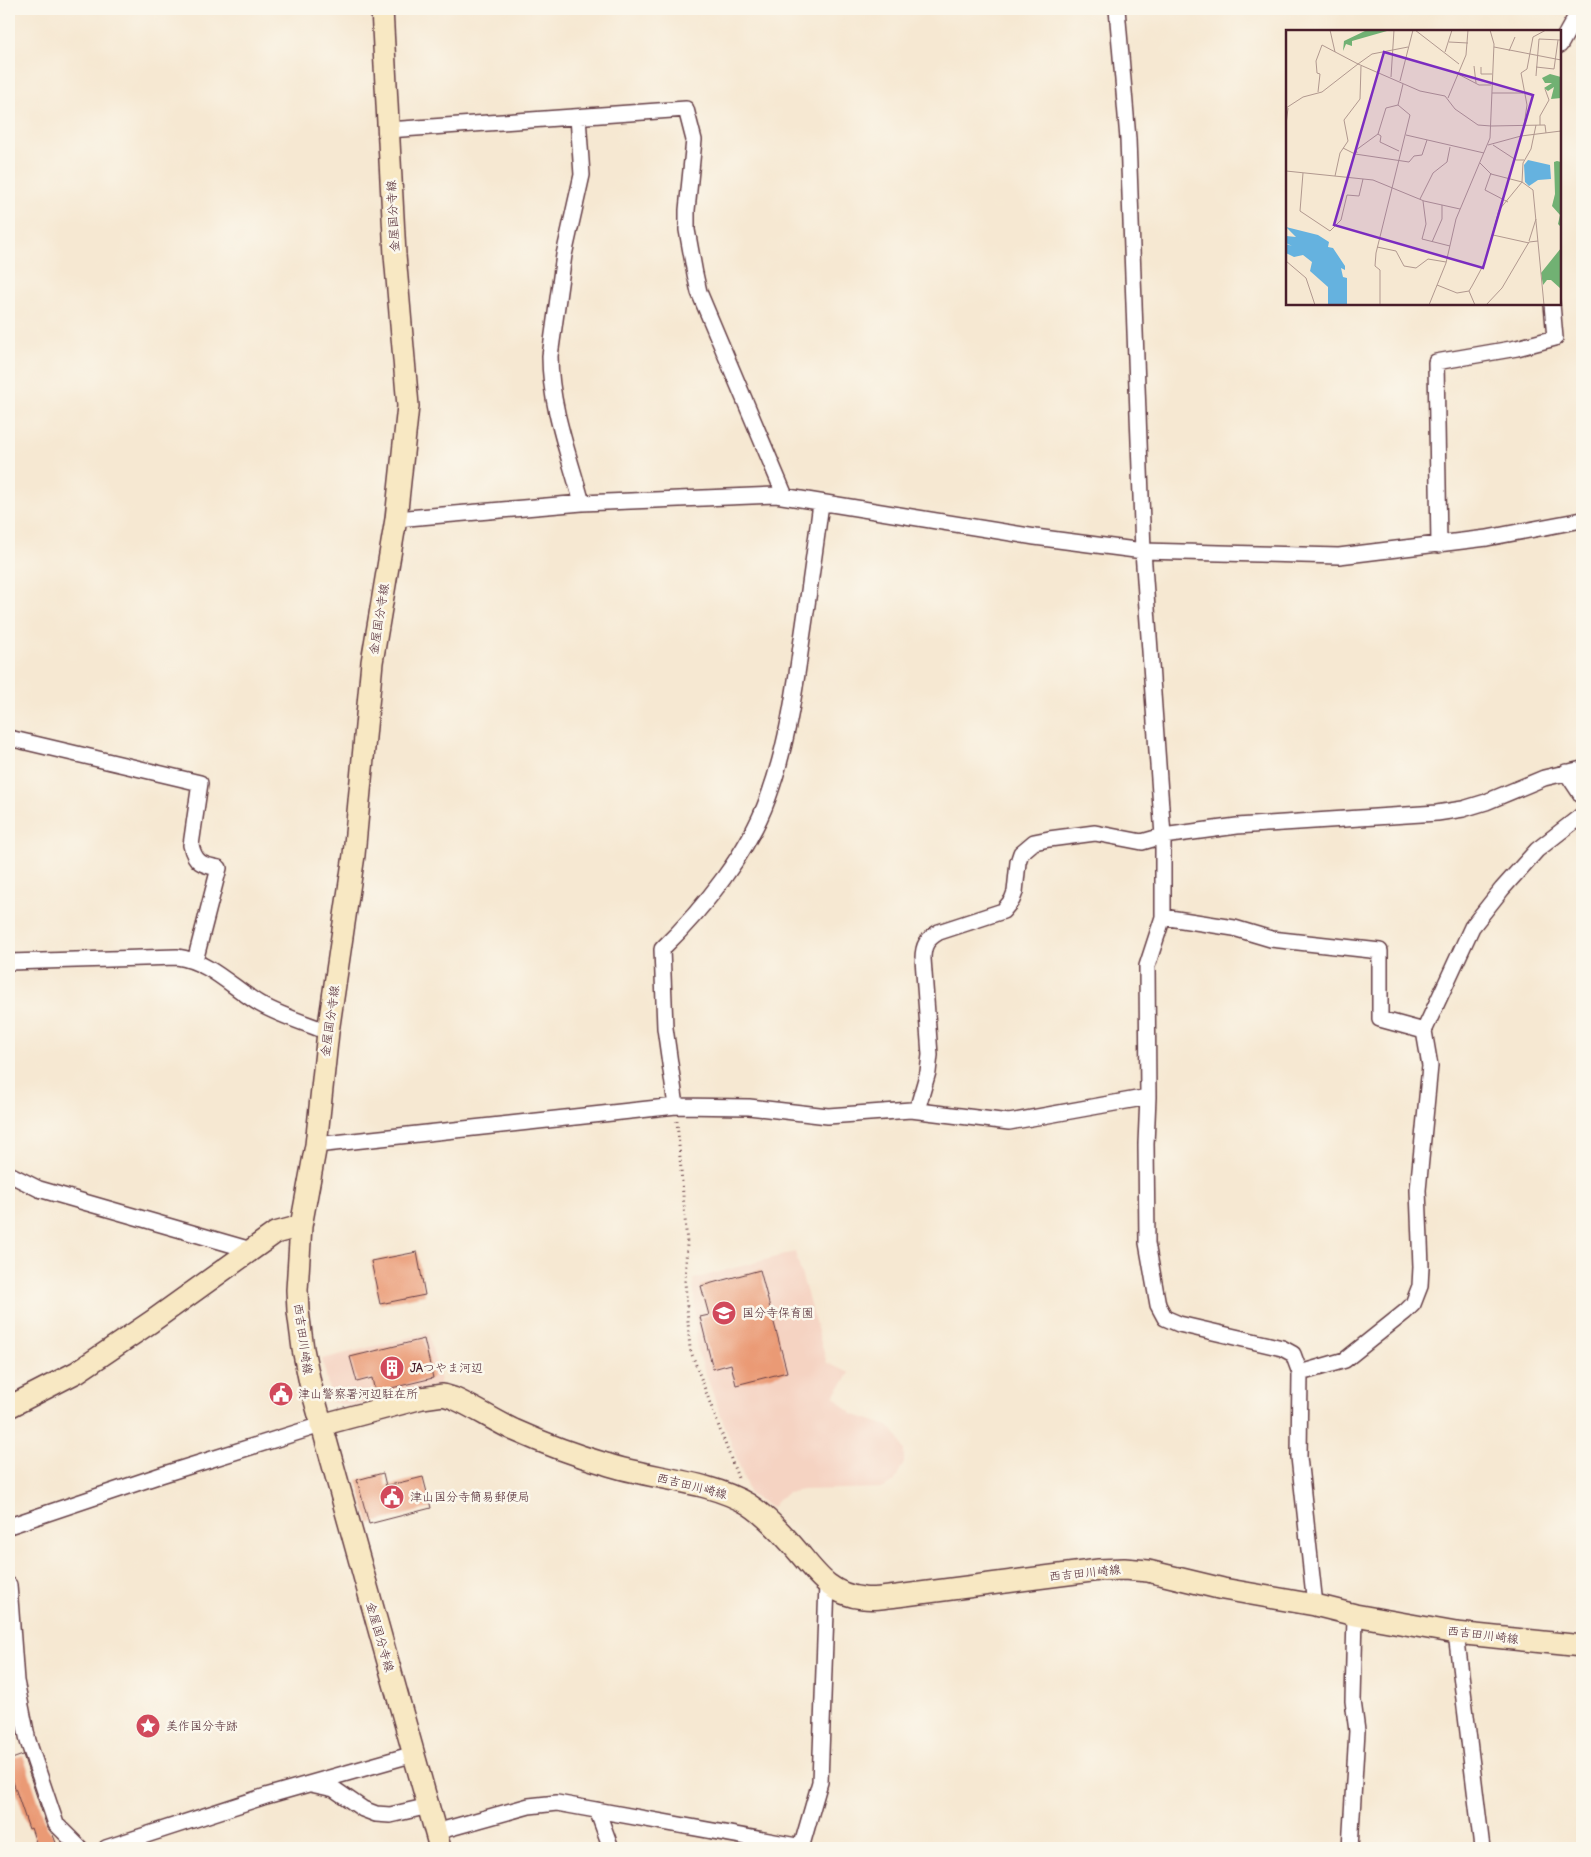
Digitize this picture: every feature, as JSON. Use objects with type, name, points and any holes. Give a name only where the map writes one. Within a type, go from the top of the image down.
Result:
[{"type":"main road","name":"金屋国分寺線","points":[[301,1226],[316,1145],[328,1032],[354,855],[372,662],[396,519],[408,406],[395,255],[382,9]]},
{"type":"main road","name":"西吉田川崎線","points":[[301,1226],[297,1282],[298,1311],[306,1366],[321,1425],[422,1398],[443,1396],[466,1403],[519,1432],[589,1459],[626,1470],[718,1491],[748,1504],[760,1512],[784,1535],[827,1584],[864,1599],[1100,1570],[1124,1569],[1148,1571],[1223,1590],[1314,1605],[1456,1633],[1582,1646]]},
{"type":"main road","points":[[9,1407],[77,1372],[151,1322],[275,1233],[301,1226]]},
{"type":"main road","name":"金屋国分寺線","points":[[321,1425],[438,1840]]},
{"type":"street","points":[[1117,9],[1128,139],[1143,551],[1164,836],[1163,917],[1147,966],[1148,1097],[1146,1144],[1148,1243],[1158,1305],[1165,1318],[1178,1324],[1282,1348],[1293,1354],[1300,1373],[1299,1457],[1314,1605]]},
{"type":"street","points":[[1561,43],[1580,9]]},
{"type":"street","points":[[388,130],[686,110],[694,140],[687,210],[687,230],[694,274],[785,496]]},
{"type":"street","points":[[578,117],[582,175],[564,255],[550,356],[550,370],[554,399],[582,503]]},
{"type":"street","points":[[1439,545],[1436,362],[1518,348],[1555,338],[1552,305]]},
{"type":"street","points":[[396,519],[582,503],[768,494],[1035,537],[1143,551],[1339,556],[1487,538],[1582,520]]},
{"type":"street","points":[[676,1106],[665,1028],[662,949],[684,927],[711,895],[749,837],[768,799],[782,755],[792,709],[821,503]]},
{"type":"street","points":[[9,738],[200,782],[191,846],[197,861],[204,865],[219,868],[195,961]]},
{"type":"street","points":[[917,1110],[928,1072],[930,1056],[923,951],[930,938],[950,928],[1003,911],[1012,900],[1015,892],[1018,862],[1021,853],[1034,842],[1095,833],[1142,842],[1164,836],[1237,826],[1427,814],[1463,809],[1486,802],[1544,778],[1582,769]]},
{"type":"street","points":[[1566,772],[1582,796]]},
{"type":"street","points":[[1300,1373],[1345,1360],[1413,1304],[1420,1286],[1422,1267],[1418,1190],[1430,1066],[1424,1031],[1472,927],[1502,889],[1537,850],[1582,815]]},
{"type":"street","points":[[1163,917],[1234,928],[1271,939],[1380,951],[1380,1019],[1424,1031]]},
{"type":"street","points":[[9,962],[177,957],[195,961],[263,1006],[280,1015],[328,1032]]},
{"type":"street","points":[[316,1145],[676,1106],[749,1108],[828,1116],[917,1110],[1009,1122],[1148,1097]]},
{"type":"street","points":[[9,1174],[39,1189],[251,1250]]},
{"type":"street","points":[[9,1526],[161,1475],[321,1425]]},
{"type":"street","points":[[438,1840],[544,1803],[557,1803],[802,1848],[820,1782],[827,1584]]},
{"type":"street","points":[[9,1586],[16,1680],[28,1741],[56,1824],[80,1848]]},
{"type":"street","points":[[1350,1848],[1357,1731],[1353,1701],[1356,1614]]},
{"type":"street","points":[[1456,1633],[1482,1848]]},
{"type":"street","points":[[106,1848],[308,1784],[414,1754]]},
{"type":"street","points":[[308,1784],[334,1789],[363,1809],[376,1814],[390,1815],[429,1806]]},
{"type":"street","points":[[597,1810],[612,1848]]},
{"type":"path","points":[[676,1106],[687,1244],[685,1281],[690,1349],[748,1504]]},
{"type":"shaded area","points":[[795,1252],[827,1363],[850,1373],[834,1396],[852,1414],[888,1426],[898,1436],[904,1450],[904,1463],[894,1482],[883,1488],[802,1490],[788,1493],[778,1499],[772,1508],[750,1495],[697,1350],[693,1279]]},
{"type":"shaded area","points":[[428,1333],[441,1385],[350,1407],[332,1402],[322,1359]]},
{"type":"building","points":[[417,1252],[425,1295],[380,1304],[371,1261]]},
{"type":"building","points":[[760,1270],[787,1372],[736,1385],[731,1364],[713,1369],[700,1317],[709,1315],[701,1286]]},
{"type":"building","name":"JAつやま河辺","points":[[424,1339],[433,1378],[375,1392],[372,1378],[357,1382],[350,1357]]},
{"type":"building","points":[[383,1473],[386,1486],[423,1477],[431,1508],[369,1524],[357,1480]]},
{"type":"building","points":[[23,1755],[47,1827],[53,1835],[58,1848],[38,1848],[31,1828],[29,1829],[9,1770],[9,1760]]},
{"type":"place","name":"国分寺保育園","points":[[724,1313]]},
{"type":"place","name":"JAつやま河辺","points":[[392,1368]]},
{"type":"place","name":"津山警察署河辺駐在所","points":[[281,1394]]},
{"type":"place","name":"津山国分寺簡易郵便局","points":[[392,1497]]},
{"type":"place","name":"美作国分寺跡","points":[[148,1726]]}]
